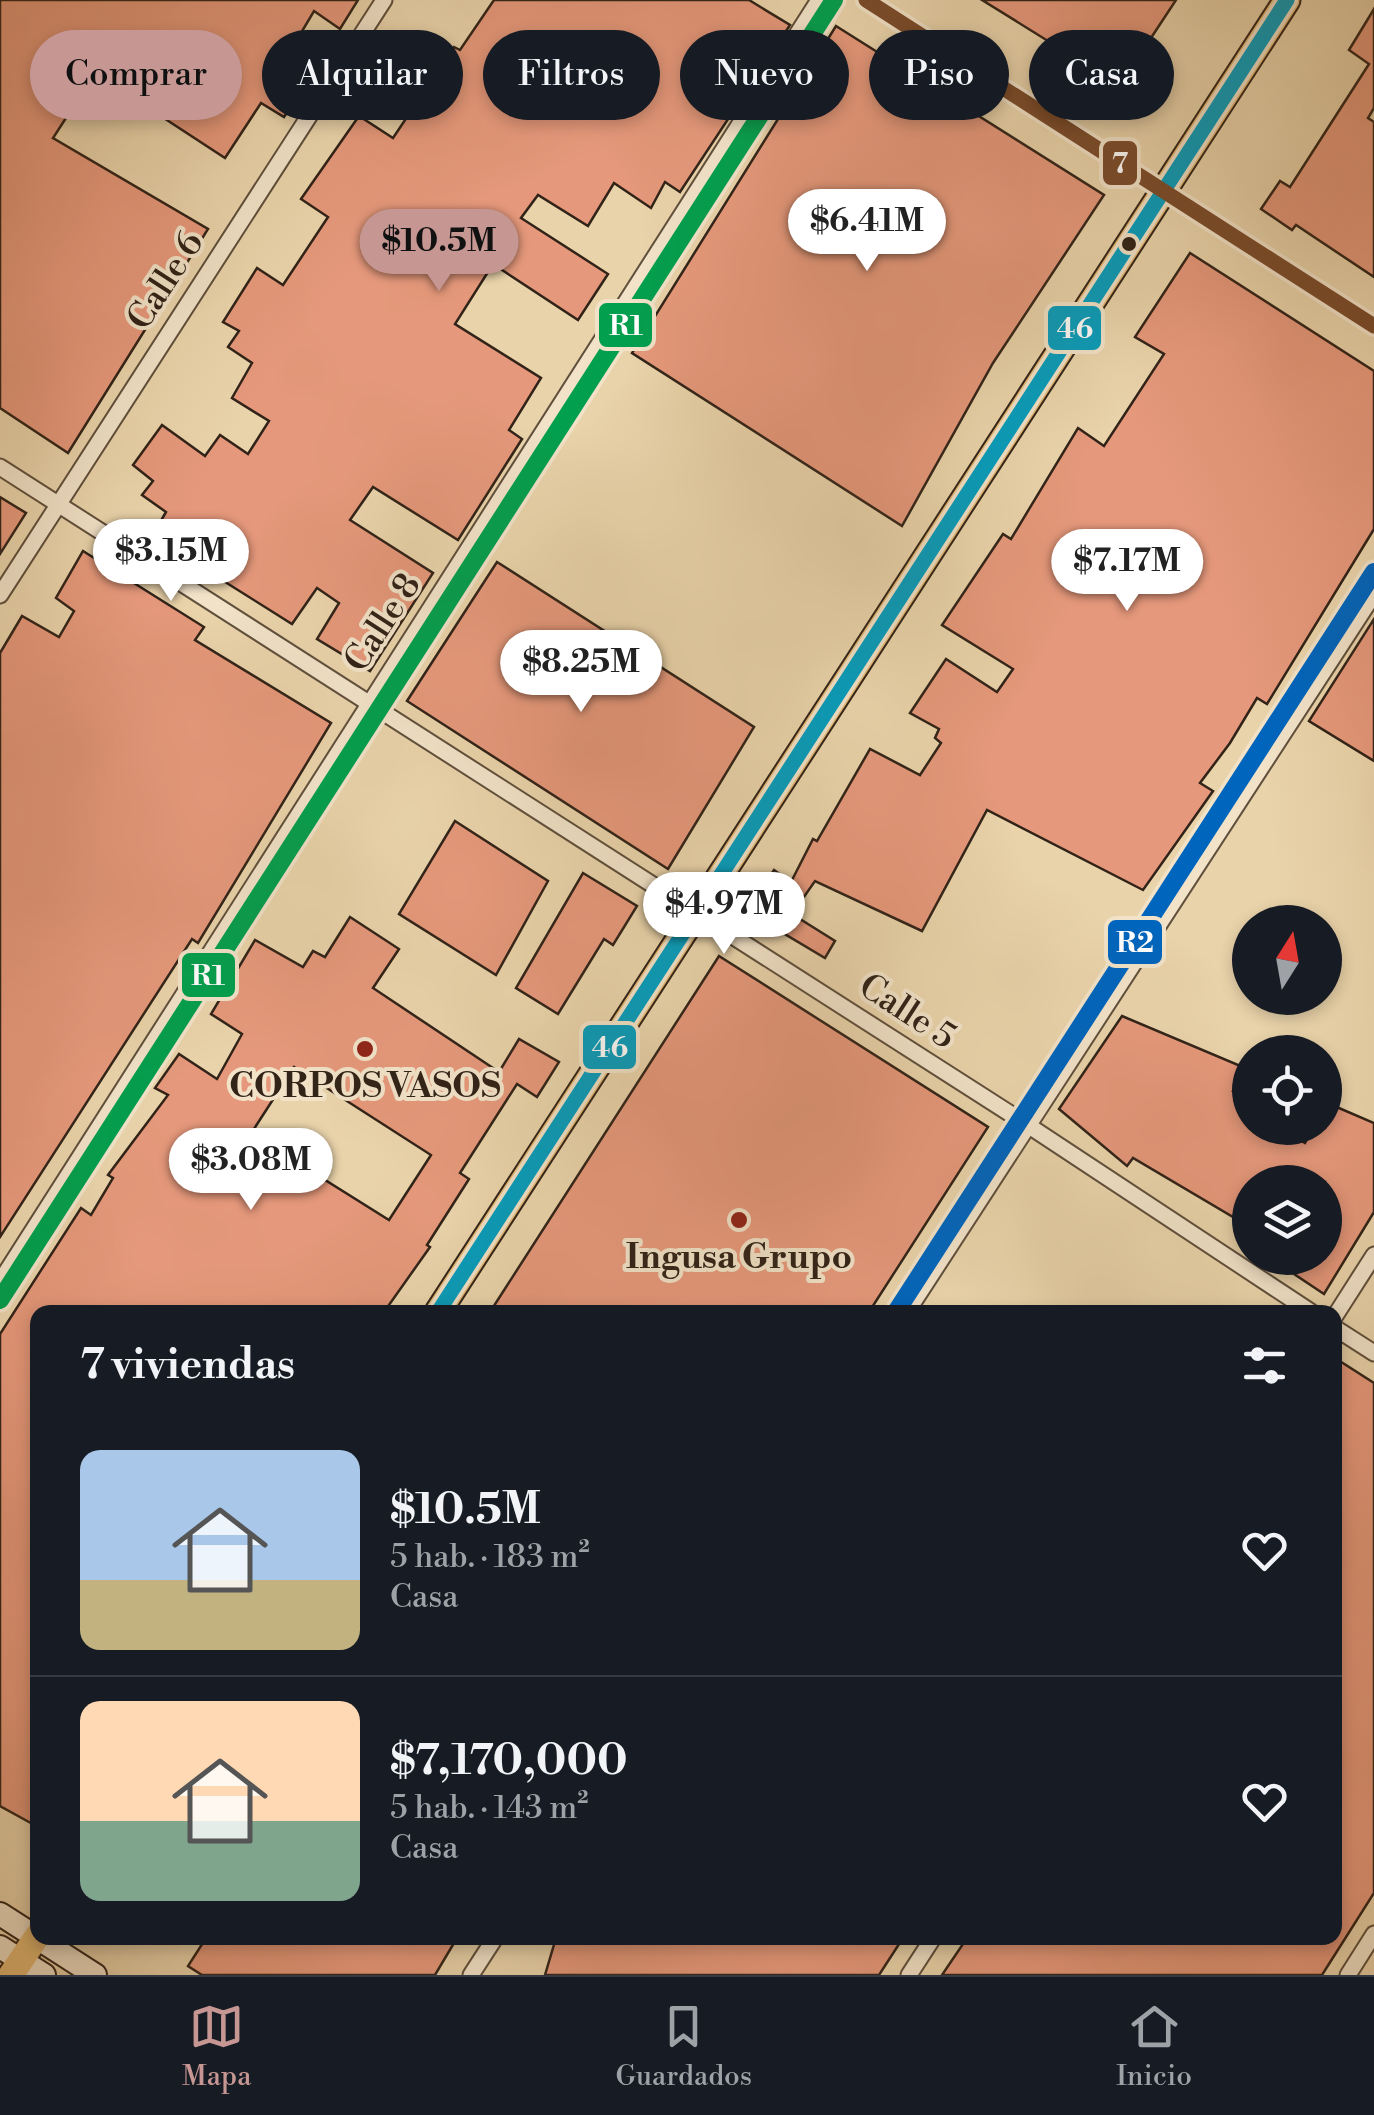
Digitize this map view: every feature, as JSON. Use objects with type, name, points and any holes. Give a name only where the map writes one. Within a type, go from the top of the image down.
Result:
[{"type":"main road","points":[[443,1305],[1287,0]]},
{"type":"main road","points":[[0,1914],[30,1932]]},
{"type":"main road","points":[[7,1966],[30,1942]]},
{"type":"main road","points":[[50,1945],[95,1975]]},
{"type":"main road","points":[[7,1966],[44,1975]]},
{"type":"street","name":"Calle 6","points":[[0,595],[384,0]]},
{"type":"street","name":"Calle 8","points":[[0,1282],[820,0]]},
{"type":"street","points":[[866,0],[1374,326]]},
{"type":"street","name":"Calle 5","points":[[0,467],[1029,1126],[1300,1305]]},
{"type":"street","points":[[912,1305],[1374,594]]},
{"type":"street","points":[[1342,1305],[1374,1255]]},
{"type":"street","points":[[1342,1332],[1374,1353]]},
{"type":"street","points":[[1348,1975],[1374,1934]]},
{"type":"street","points":[[471,1975],[490,1945]]},
{"type":"street","points":[[909,1975],[928,1945]]},
{"type":"building","points":[[0,0],[358,0],[340,29],[314,11],[303,30],[262,30],[262,104],[225,158],[167,120],[242,120],[242,30],[30,30],[30,120],[65,120],[53,138],[208,229],[68,453],[0,408]]},
{"type":"building","points":[[494,0],[749,0],[790,25],[787,30],[680,30],[680,120],[727,120],[680,192],[665,182],[651,208],[614,183],[588,226],[538,195],[521,218],[608,274],[578,320],[493,264],[455,324],[541,378],[509,430],[522,439],[458,540],[373,487],[350,520],[433,573],[370,671],[317,639],[339,603],[317,588],[292,624],[152,536],[166,512],[142,495],[153,481],[133,465],[162,425],[205,456],[220,435],[248,454],[269,421],[232,398],[252,363],[228,347],[239,331],[223,322],[257,268],[283,285],[328,217],[301,199],[356,120],[365,120],[393,138],[405,120],[463,120],[463,46]]},
{"type":"building","points":[[982,0],[1176,0],[1156,30],[1030,30]]},
{"type":"building","points":[[1374,9],[1374,108],[1368,118],[1374,122],[1374,277],[1296,225],[1292,230],[1261,209],[1280,181],[1290,187],[1369,64],[1349,50]]},
{"type":"building","points":[[849,34],[869,47],[869,120],[985,120],[1104,195],[993,363],[902,526],[632,353],[777,120],[849,120]]},
{"type":"building","points":[[1190,253],[1374,371],[1374,529],[1267,704],[1257,698],[1200,783],[1213,791],[1143,890],[987,810],[922,931],[815,881],[792,914],[835,941],[825,958],[746,911],[774,870],[791,882],[813,839],[817,841],[870,749],[920,775],[941,743],[935,738],[939,729],[910,713],[946,659],[997,692],[1013,669],[942,625],[1003,534],[1011,539],[1078,428],[1104,446],[1164,354],[1135,337]]},
{"type":"building","points":[[0,497],[26,513],[0,554]]},
{"type":"building","points":[[83,551],[204,627],[195,640],[331,723],[198,943],[192,939],[0,1237],[0,653],[22,616],[59,637],[74,611],[56,598]]},
{"type":"building","points":[[497,562],[754,727],[668,869],[407,701]]},
{"type":"building","points":[[1374,619],[1374,761],[1309,721]]},
{"type":"building","points":[[455,821],[548,881],[496,975],[399,914]]},
{"type":"building","points":[[583,873],[637,906],[613,945],[604,939],[558,1014],[516,988]]},
{"type":"building","points":[[350,917],[399,949],[373,988],[499,1072],[519,1039],[559,1062],[537,1097],[517,1084],[460,1173],[469,1179],[427,1245],[430,1247],[389,1305],[30,1305],[30,1823],[0,1806],[0,1334],[81,1208],[91,1215],[113,1178],[108,1175],[168,1095],[155,1088],[179,1054],[217,1079],[242,1034],[211,1014],[255,940],[303,967],[313,951],[325,957]],"holes":[[[294,1067],[431,1155],[389,1220],[290,1158],[276,1181],[255,1182],[230,1166]]]},
{"type":"building","name":"Ingusa Grupo","points":[[719,956],[988,1127],[874,1305],[495,1305]]},
{"type":"building","points":[[1122,1016],[1232,1062],[1232,1145],[1342,1145],[1342,1109],[1374,1123],[1374,1212],[1342,1264],[1342,1165],[1232,1165],[1232,1216],[1133,1158],[1127,1166],[1059,1109]]},
{"type":"building","points":[[1296,1275],[1336,1275],[1324,1294]]},
{"type":"building","points":[[1342,1362],[1374,1383],[1374,1893],[1342,1943]]},
{"type":"building","points":[[202,1945],[453,1945],[435,1975],[202,1975],[188,1966]]},
{"type":"building","points":[[554,1945],[898,1945],[879,1975],[545,1975]]},
{"type":"building","points":[[962,1945],[1341,1945],[1322,1975],[942,1975]]},
{"type":"transit line","name":"R1","points":[[0,1300],[834,0]]},
{"type":"transit line","name":"7","points":[[866,0],[1374,326]]},
{"type":"transit line","name":"46","points":[[443,1305],[1287,0]]},
{"type":"transit line","name":"R2","points":[[901,1305],[1374,572]]},
{"type":"place","name":"CORPOS VASOS","points":[[365,1049]]},
{"type":"place","name":"Ingusa Grupo","points":[[739,1220]]}]
